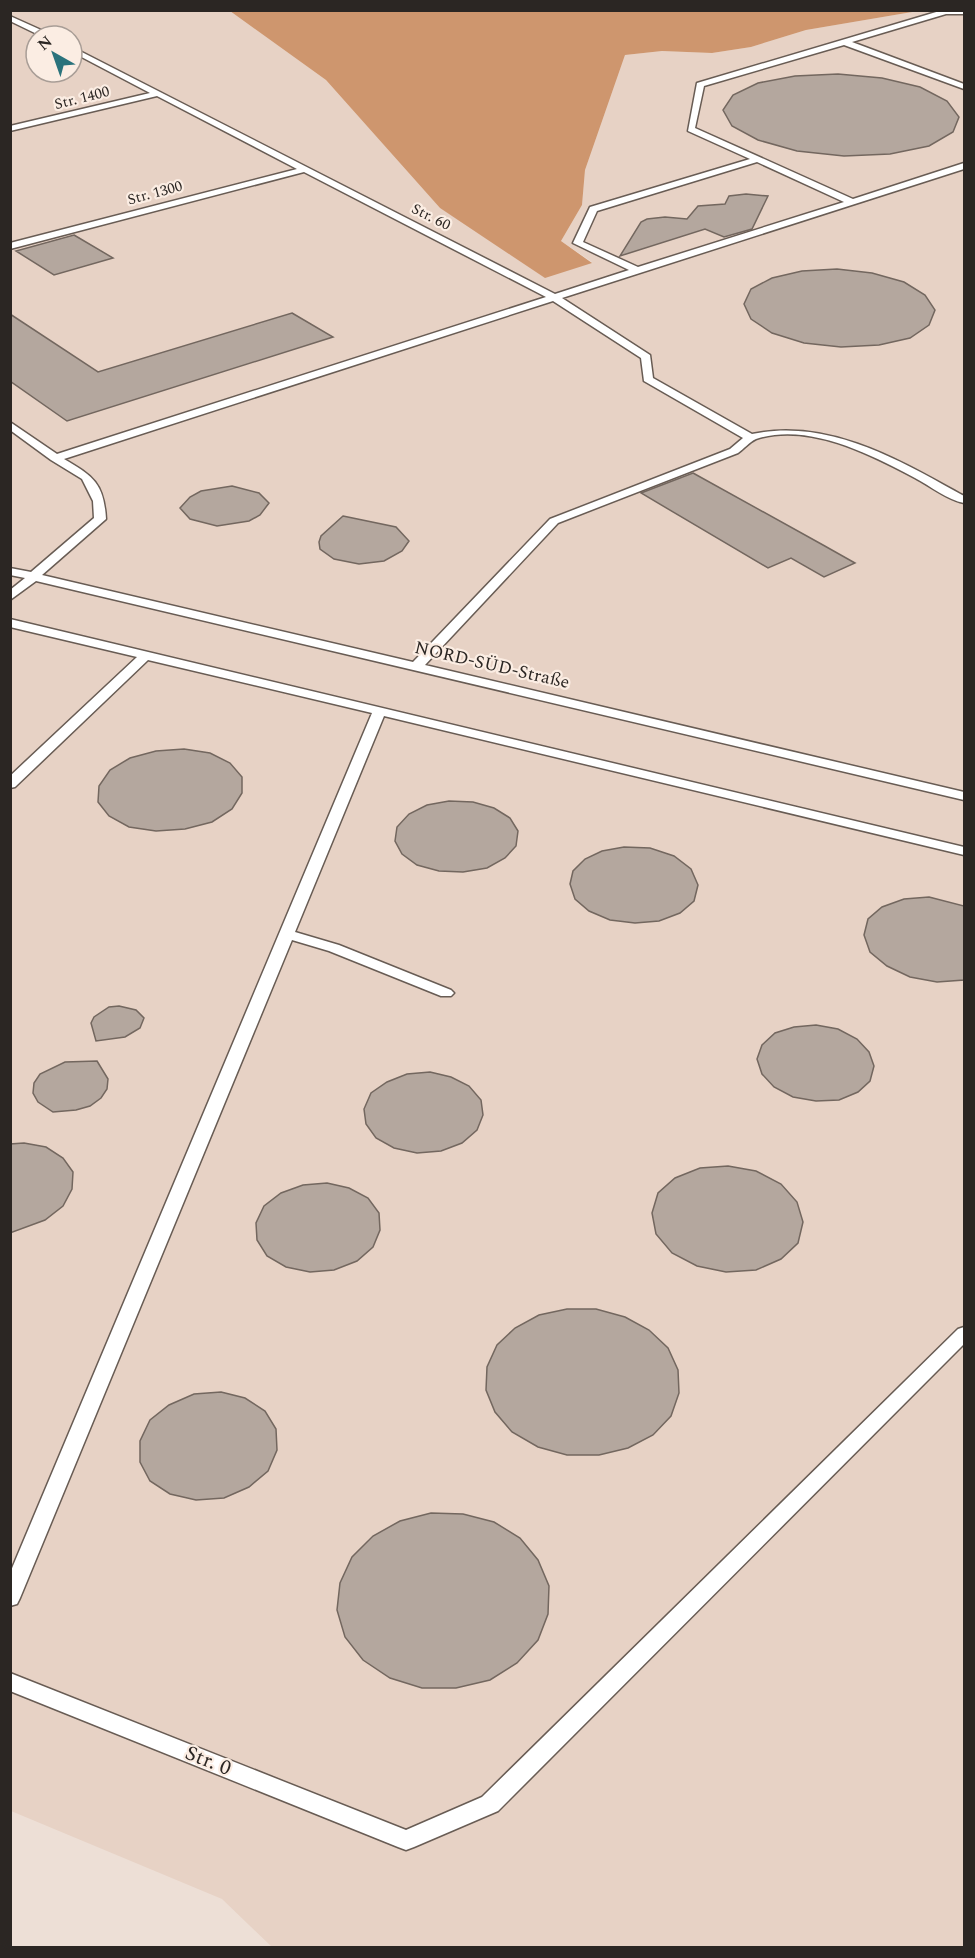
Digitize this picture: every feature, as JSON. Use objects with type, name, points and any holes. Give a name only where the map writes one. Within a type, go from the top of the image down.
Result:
[{"type":"lane","points":[[852,202],[691,129],[700,85],[946,12],[964,12]]},
{"type":"lane","points":[[10,18],[24,25]]},
{"type":"lane","points":[[843,42],[964,87]]},
{"type":"lane","name":"Str. 60","points":[[84,55],[555,298],[646,357],[648,379],[750,438]]},
{"type":"lane","name":"Str. 1400","points":[[10,129],[159,93]]},
{"type":"lane","points":[[636,270],[578,243],[593,209],[758,159]]},
{"type":"lane","points":[[55,458],[964,166]]},
{"type":"lane","name":"Str. 1300","points":[[10,246],[306,169]]},
{"type":"lane","points":[[10,425],[55,458],[87,477],[99,501],[100,519],[10,597]]},
{"type":"lane","points":[[417,666],[554,522],[734,451],[750,438],[779,431],[831,439],[879,454],[964,500]]},
{"type":"lane","name":"NORD-SÜD-Straße","points":[[10,571],[964,796]]},
{"type":"lane","points":[[10,623],[964,851]]},
{"type":"lane","points":[[10,784],[146,655]]},
{"type":"lane","points":[[10,1598],[379,713]]},
{"type":"lane","points":[[287,934],[334,948],[446,993]]},
{"type":"lane","name":"Str. 0","points":[[10,1682],[406,1840],[490,1804],[964,1334]]},
{"type":"shaded area","points":[[10,11],[230,11],[326,80],[440,208],[491,240],[592,262],[561,241],[582,205],[585,170],[625,55],[662,51],[712,53],[751,47],[806,30],[918,11],[964,11],[964,1947],[272,1947],[222,1899],[11,1811]]},
{"type":"shaded area","points":[[230,11],[918,11],[806,30],[751,47],[712,53],[662,51],[625,55],[585,170],[582,205],[561,241],[592,263],[545,278],[440,208],[326,80]]},
{"type":"building","points":[[838,74],[882,78],[920,87],[947,101],[959,117],[953,132],[929,146],[890,154],[844,156],[797,151],[758,140],[732,126],[723,110],[733,95],[758,83],[795,76]]},
{"type":"building","points":[[746,194],[768,196],[752,229],[724,237],[705,229],[620,256],[641,222],[647,219],[665,217],[687,219],[698,206],[725,204],[729,196]]},
{"type":"building","points":[[74,235],[113,258],[54,275],[16,251]]},
{"type":"building","points":[[837,269],[872,273],[904,282],[925,295],[935,310],[929,325],[910,338],[879,345],[841,347],[804,343],[772,333],[751,319],[744,304],[751,289],[772,278],[802,271]]},
{"type":"building","points":[[292,313],[333,337],[67,421],[10,381],[10,314],[98,372]]},
{"type":"building","points":[[693,473],[855,563],[824,577],[791,558],[768,568],[641,493]]},
{"type":"building","points":[[232,486],[259,493],[269,503],[260,515],[249,521],[217,526],[190,519],[180,508],[190,497],[201,491]]},
{"type":"building","points":[[343,516],[396,527],[409,541],[402,551],[384,561],[359,564],[334,559],[320,549],[319,542],[321,536]]},
{"type":"building","points":[[184,749],[210,753],[230,763],[242,777],[242,793],[232,809],[212,822],[185,829],[156,831],[129,827],[109,816],[98,802],[99,786],[110,770],[130,758],[156,751]]},
{"type":"building","points":[[449,801],[473,802],[494,808],[510,818],[518,831],[516,846],[505,858],[487,868],[463,872],[439,871],[417,865],[402,854],[395,841],[397,827],[409,814],[427,805]]},
{"type":"building","points":[[624,847],[650,848],[674,856],[691,869],[698,885],[694,901],[680,913],[659,921],[635,923],[610,920],[589,911],[575,899],[570,884],[573,871],[585,859],[602,851]]},
{"type":"building","points":[[929,897],[964,906],[964,980],[937,982],[910,977],[887,966],[870,952],[864,935],[868,919],[882,907],[904,899]]},
{"type":"building","points":[[119,1006],[136,1010],[144,1018],[140,1028],[125,1037],[96,1041],[91,1023],[94,1017],[109,1007]]},
{"type":"building","points":[[816,1025],[838,1029],[857,1039],[869,1052],[874,1066],[870,1081],[858,1092],[839,1100],[816,1101],[793,1097],[774,1087],[762,1074],[757,1059],[762,1045],[775,1033],[794,1027]]},
{"type":"building","points":[[97,1061],[108,1079],[107,1089],[101,1098],[90,1106],[53,1112],[38,1102],[33,1093],[34,1083],[40,1074],[65,1062]]},
{"type":"building","points":[[430,1072],[451,1077],[469,1086],[481,1100],[483,1115],[477,1130],[462,1143],[441,1151],[417,1153],[394,1148],[376,1138],[366,1124],[364,1109],[371,1093],[387,1082],[407,1074]]},
{"type":"building","points":[[24,1143],[46,1147],[63,1158],[73,1172],[72,1189],[63,1206],[45,1220],[10,1233],[10,1144]]},
{"type":"building","points":[[728,1166],[756,1171],[781,1184],[797,1202],[803,1222],[798,1243],[781,1259],[756,1270],[726,1272],[697,1266],[672,1253],[656,1234],[652,1213],[658,1193],[675,1178],[700,1168]]},
{"type":"building","points":[[327,1183],[349,1188],[368,1198],[379,1213],[380,1230],[373,1247],[357,1261],[334,1270],[310,1272],[286,1267],[267,1256],[257,1240],[256,1223],[264,1206],[281,1193],[303,1185]]},
{"type":"building","points":[[567,1309],[596,1309],[625,1317],[649,1330],[668,1348],[678,1370],[679,1393],[671,1416],[653,1435],[628,1448],[599,1455],[567,1455],[538,1447],[512,1432],[495,1412],[486,1390],[487,1367],[497,1345],[515,1328],[539,1315]]},
{"type":"building","points":[[221,1392],[245,1398],[265,1411],[276,1429],[277,1450],[268,1471],[249,1487],[224,1498],[196,1500],[170,1494],[150,1481],[140,1462],[140,1441],[150,1420],[169,1405],[194,1394]]},
{"type":"building","points":[[431,1513],[463,1514],[494,1522],[520,1538],[538,1560],[549,1586],[548,1614],[538,1640],[517,1663],[490,1680],[456,1688],[422,1688],[390,1678],[363,1660],[345,1637],[337,1610],[340,1583],[352,1557],[373,1536],[400,1521]]}]
